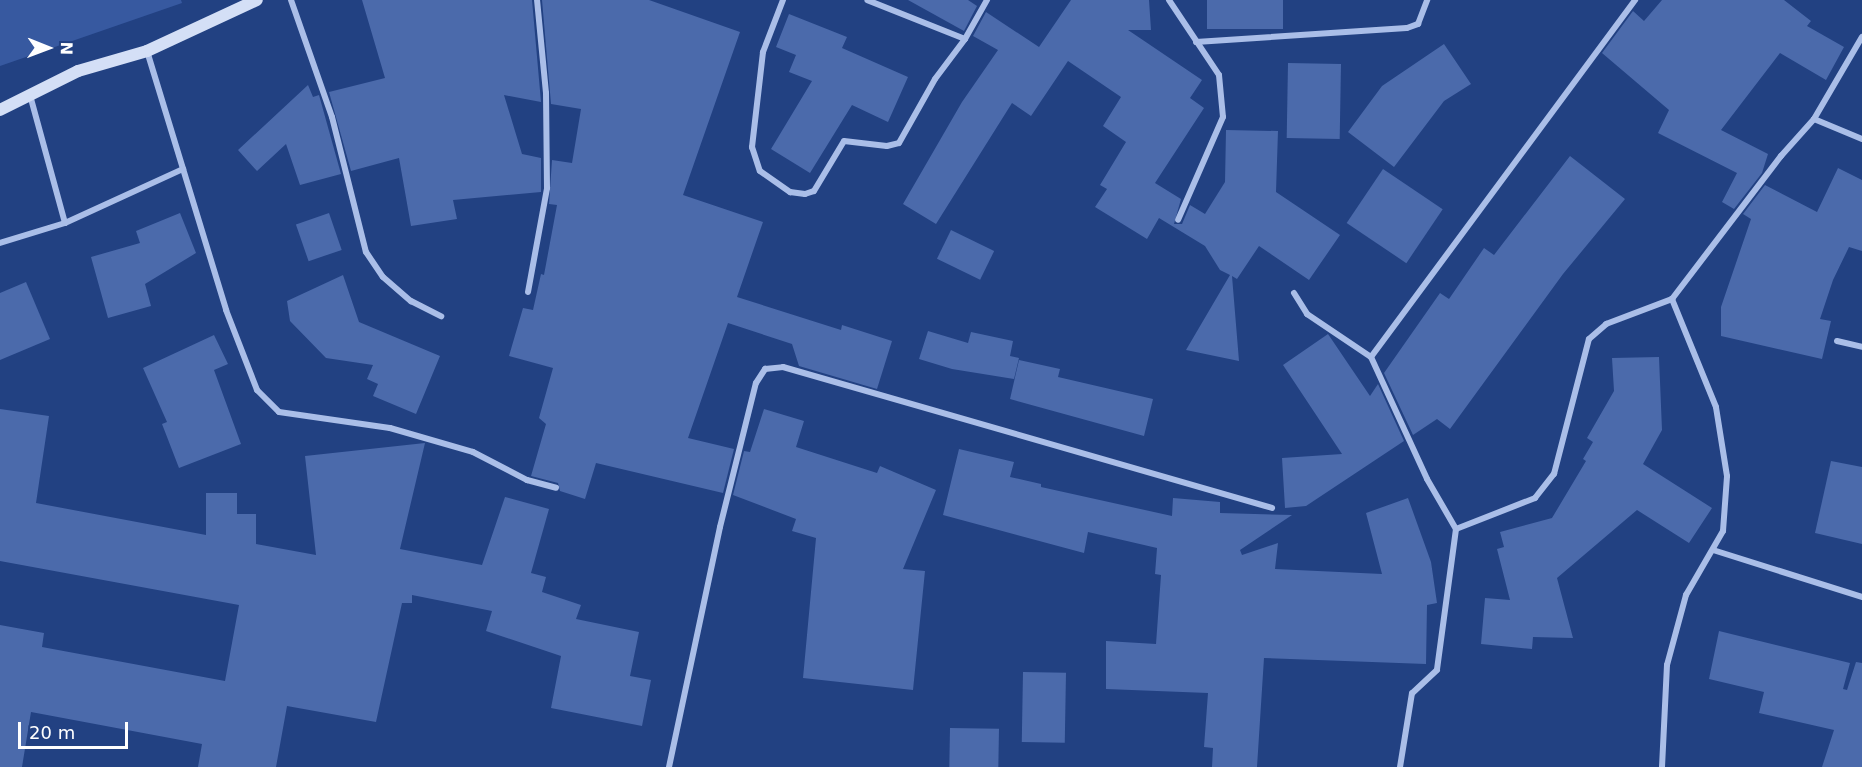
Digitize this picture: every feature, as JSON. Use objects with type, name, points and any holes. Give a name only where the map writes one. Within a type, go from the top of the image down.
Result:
[{"type":"main road","points":[[0,110],[78,71],[147,51],[257,0]]},
{"type":"street","points":[[291,0],[332,117],[366,252],[383,277],[411,301],[441,316]]},
{"type":"street","points":[[528,292],[547,188],[546,93],[537,0]]},
{"type":"street","points":[[783,0],[763,52],[752,147],[760,171],[789,192],[814,190],[844,141],[887,146],[899,143],[934,79],[965,39],[987,0]]},
{"type":"street","points":[[867,0],[965,39]]},
{"type":"street","points":[[1169,0],[1219,75],[1223,117],[1178,220]]},
{"type":"street","points":[[1196,42],[1407,28],[1418,24],[1427,0]]},
{"type":"street","points":[[1371,357],[1635,0]]},
{"type":"street","points":[[1456,529],[1536,498],[1554,474],[1589,339],[1605,324],[1672,299],[1781,156],[1814,119],[1862,37]]},
{"type":"street","points":[[147,51],[226,310],[257,390],[279,412],[390,428],[473,452],[527,480],[556,488]]},
{"type":"street","points":[[30,95],[65,223]]},
{"type":"street","points":[[1814,119],[1862,138]]},
{"type":"street","points":[[0,243],[65,223],[183,169]]},
{"type":"street","points":[[1294,294],[1307,314],[1371,357],[1427,479],[1456,529],[1437,670],[1412,693],[1400,767]]},
{"type":"street","points":[[1662,767],[1666,665],[1686,595],[1723,531],[1726,476],[1716,407],[1672,299]]},
{"type":"street","points":[[1837,340],[1862,347]]},
{"type":"street","points":[[669,767],[720,527],[756,383],[765,369],[783,367],[1272,508]]},
{"type":"street","points":[[1713,550],[1862,597]]},
{"type":"shaded area","points":[[0,0],[181,0],[182,3],[0,66]]},
{"type":"building","points":[[362,0],[532,0],[541,102],[504,95],[522,154],[541,158],[541,192],[453,200],[457,219],[411,226],[399,158],[351,171],[329,92],[385,78]]},
{"type":"building","points":[[542,0],[649,0],[740,32],[683,195],[763,222],[737,297],[841,330],[842,325],[892,341],[877,389],[799,366],[792,344],[728,323],[688,438],[734,449],[723,493],[596,463],[585,499],[560,491],[558,483],[531,476],[546,424],[539,418],[553,368],[509,356],[523,308],[533,310],[541,274],[544,275],[557,205],[549,204],[552,160],[572,163],[581,109],[551,104]]},
{"type":"building","points":[[908,0],[968,0],[977,6],[964,31]]},
{"type":"building","points":[[1071,0],[1149,0],[1151,30],[1128,30],[1202,80],[1190,98],[1204,108],[1155,183],[1181,199],[1174,224],[1182,224],[1190,205],[1205,214],[1225,182],[1226,130],[1278,131],[1276,192],[1340,235],[1309,280],[1259,246],[1237,279],[1232,276],[1239,361],[1186,350],[1230,275],[1220,270],[1205,246],[1159,218],[1147,239],[1095,207],[1107,189],[1100,185],[1126,142],[1103,126],[1121,97],[1068,61],[1031,116],[1012,103],[936,224],[903,204],[962,102],[998,50],[973,36],[986,12],[1039,47]]},
{"type":"building","points":[[1207,0],[1283,0],[1283,29],[1207,29]]},
{"type":"building","points":[[1662,0],[1784,0],[1811,21],[1807,26],[1844,47],[1826,80],[1780,53],[1721,130],[1768,154],[1762,173],[1734,209],[1722,202],[1737,173],[1658,133],[1669,110],[1602,53],[1633,11],[1644,21]]},
{"type":"building","points":[[789,14],[847,37],[842,48],[908,77],[888,122],[852,105],[810,173],[771,149],[812,81],[789,72],[796,55],[776,47]]},
{"type":"building","points":[[1444,44],[1471,84],[1444,101],[1394,167],[1348,132],[1382,86]]},
{"type":"building","points":[[1288,63],[1341,64],[1340,139],[1287,138]]},
{"type":"building","points":[[308,85],[313,97],[319,95],[341,174],[300,185],[286,144],[257,171],[238,150]]},
{"type":"building","points":[[1570,156],[1625,199],[1563,274],[1450,429],[1437,419],[1413,435],[1384,373],[1440,293],[1449,299],[1484,248],[1494,255]]},
{"type":"building","points":[[1838,168],[1862,180],[1862,251],[1849,247],[1833,280],[1820,319],[1831,321],[1822,359],[1721,336],[1721,307],[1751,219],[1743,214],[1765,185],[1817,212]]},
{"type":"building","points":[[1383,169],[1443,209],[1406,263],[1347,223]]},
{"type":"building","points":[[180,213],[196,253],[145,284],[151,306],[108,318],[91,257],[140,243],[136,231]]},
{"type":"building","points":[[329,213],[342,250],[309,261],[296,224]]},
{"type":"building","points":[[951,230],[994,251],[980,280],[937,259]]},
{"type":"building","points":[[343,275],[359,322],[440,356],[416,414],[373,396],[378,384],[367,379],[373,365],[326,358],[290,321],[287,301]]},
{"type":"building","points":[[26,282],[50,339],[0,360],[0,293]]},
{"type":"building","points":[[928,331],[968,343],[971,332],[1013,341],[1010,356],[1019,358],[1014,379],[952,369],[919,359]]},
{"type":"building","points":[[1328,334],[1370,396],[1378,384],[1404,441],[1306,506],[1285,508],[1282,458],[1342,454],[1283,365]]},
{"type":"building","points":[[214,335],[228,364],[214,370],[241,444],[179,468],[162,424],[167,422],[143,368]]},
{"type":"building","points":[[1659,357],[1662,430],[1643,464],[1712,508],[1689,543],[1637,510],[1557,578],[1573,638],[1533,637],[1532,649],[1481,644],[1485,598],[1510,600],[1497,549],[1504,547],[1500,532],[1552,518],[1586,461],[1583,459],[1593,442],[1587,438],[1614,391],[1612,358]]},
{"type":"building","points":[[1019,360],[1060,369],[1058,377],[1153,399],[1144,436],[1010,399]]},
{"type":"building","points":[[0,409],[49,416],[36,503],[206,535],[206,493],[237,493],[237,514],[256,514],[256,544],[316,555],[305,456],[425,443],[400,549],[482,565],[505,497],[549,509],[531,573],[546,577],[542,592],[581,605],[576,619],[639,632],[630,676],[651,680],[642,726],[551,708],[561,656],[486,631],[492,611],[412,595],[412,603],[402,603],[376,722],[287,706],[276,767],[198,767],[202,744],[31,712],[22,767],[0,767],[0,625],[44,633],[42,647],[225,681],[239,605],[0,561]]},
{"type":"building","points":[[764,409],[804,421],[796,447],[877,473],[880,466],[936,490],[903,569],[925,571],[913,690],[803,678],[816,538],[792,531],[796,519],[733,495],[744,451],[750,452]]},
{"type":"building","points":[[959,449],[1014,462],[1010,477],[1041,484],[1041,487],[1172,516],[1173,498],[1220,502],[1220,513],[1292,515],[1240,550],[1242,555],[1278,543],[1275,569],[1382,574],[1366,513],[1408,498],[1431,562],[1437,603],[1427,605],[1426,664],[1264,658],[1257,767],[1212,767],[1213,748],[1204,747],[1208,693],[1106,689],[1106,641],[1156,644],[1161,575],[1155,574],[1157,548],[1088,532],[1084,553],[943,515]]},
{"type":"building","points":[[1831,461],[1862,467],[1862,544],[1815,533]]},
{"type":"building","points":[[1719,631],[1850,663],[1843,689],[1847,690],[1856,662],[1862,663],[1862,767],[1822,767],[1834,730],[1759,713],[1764,692],[1709,679]]},
{"type":"building","points":[[1023,672],[1066,673],[1065,743],[1022,742]]},
{"type":"building","points":[[950,728],[999,729],[998,767],[949,767]]}]
